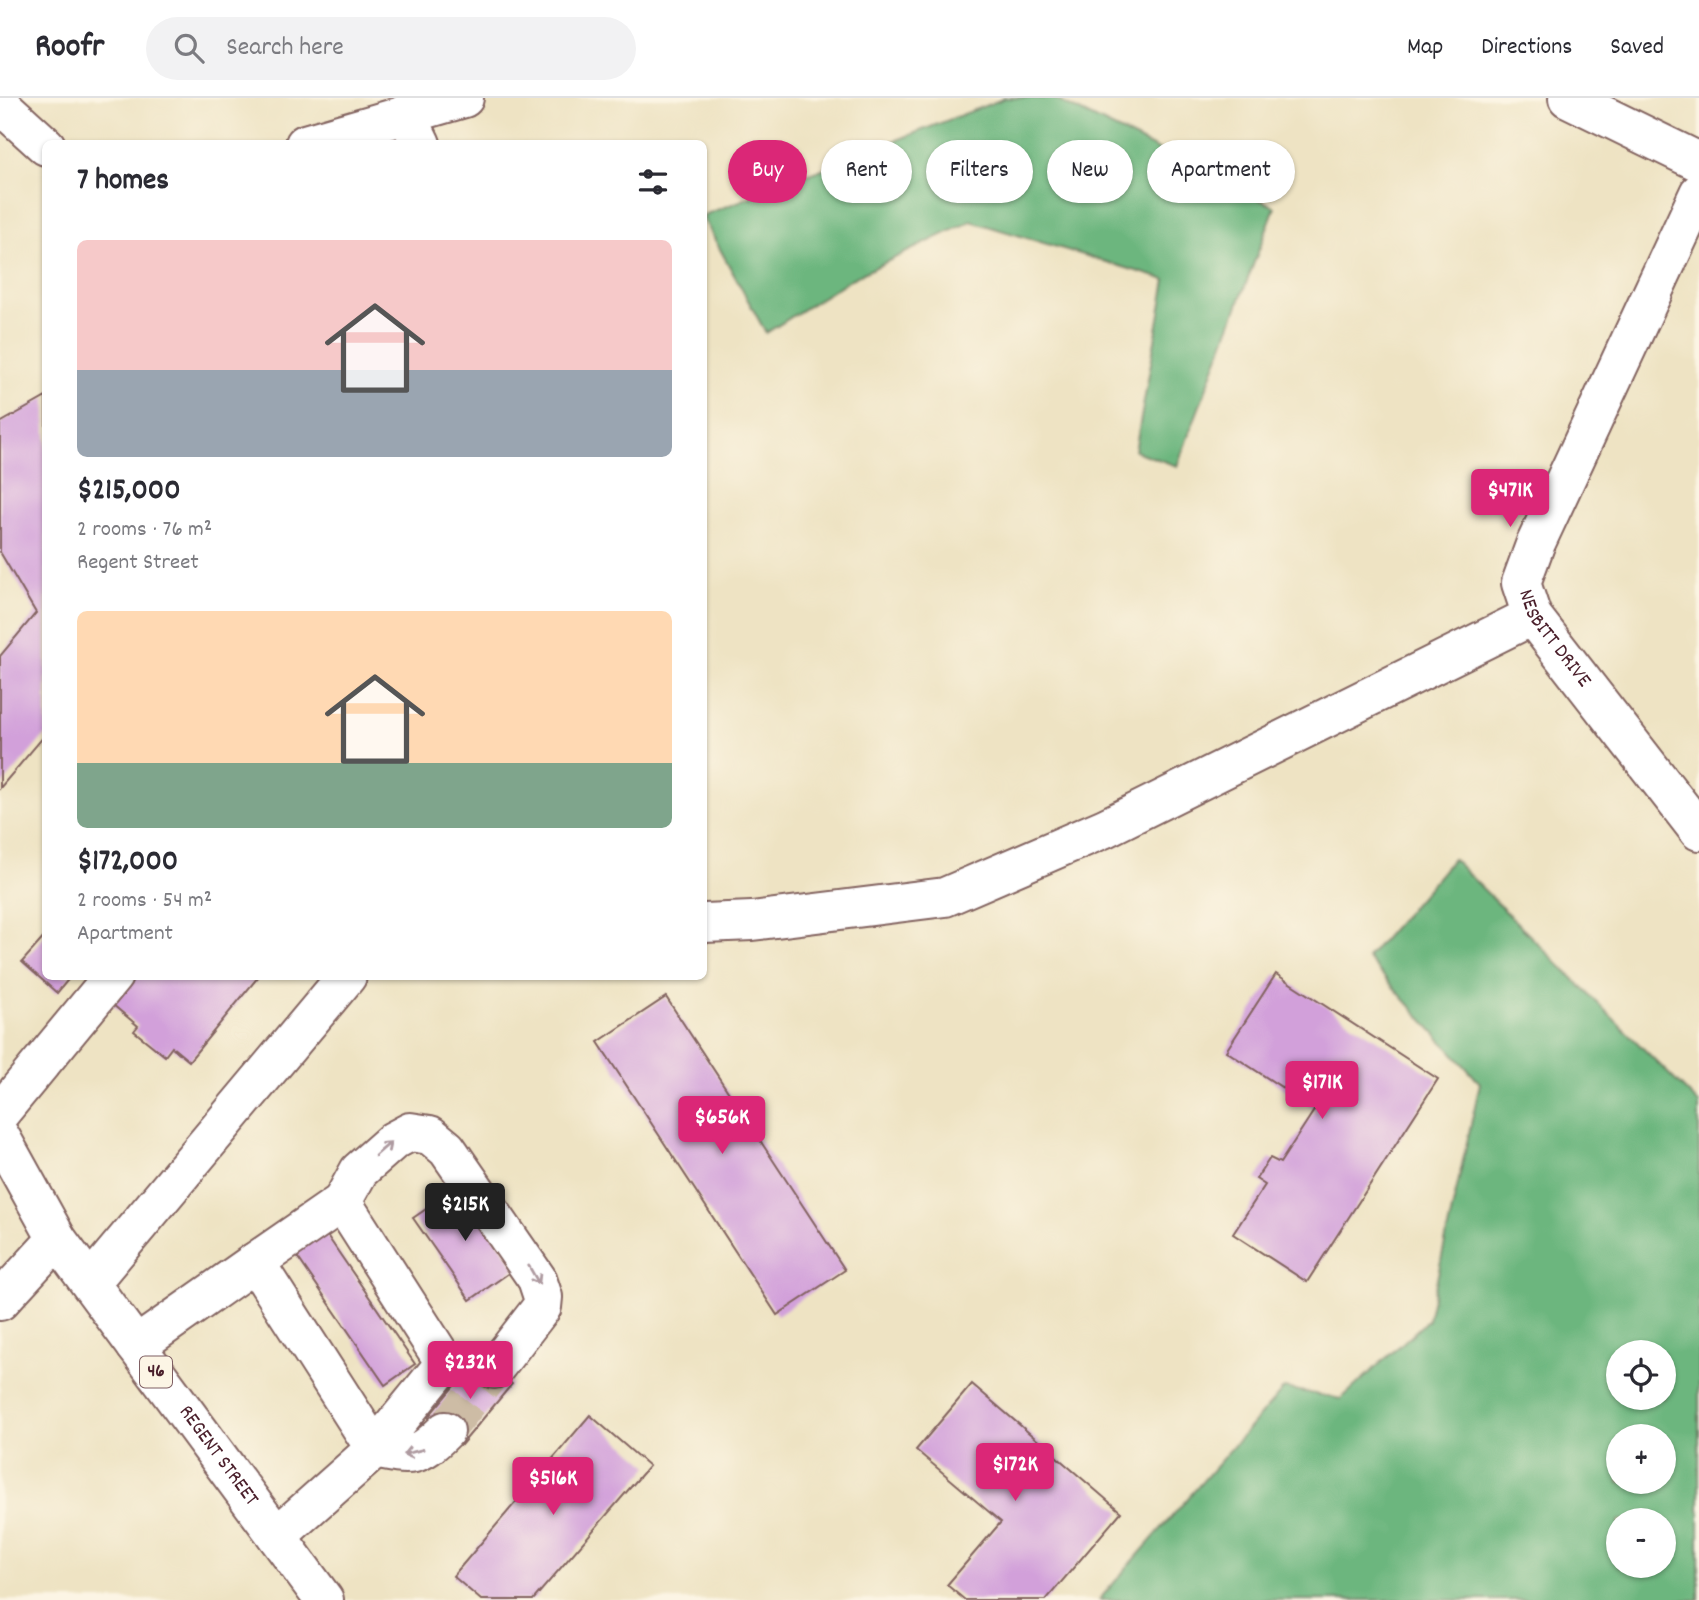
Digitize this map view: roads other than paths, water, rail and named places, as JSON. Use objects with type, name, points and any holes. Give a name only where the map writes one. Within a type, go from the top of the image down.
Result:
[{"type":"street","points":[[332,140],[414,128],[464,98]]},
{"type":"street","points":[[1569,98],[1699,163]]},
{"type":"street","points":[[0,104],[42,142]]},
{"type":"street","name":"NESBITT DRIVE","points":[[1699,193],[1535,545],[1521,583],[1532,616],[1699,831]]},
{"type":"street","points":[[707,923],[752,921],[945,897],[1105,828],[1532,616]]},
{"type":"street","points":[[0,1113],[110,980]]},
{"type":"street","points":[[90,1283],[344,980]]},
{"type":"street","points":[[136,1346],[342,1202],[359,1171],[393,1142],[411,1132],[430,1135],[447,1149],[537,1279],[543,1297],[542,1307],[495,1369]]},
{"type":"street","name":"REGENT STREET","points":[[0,1136],[57,1239],[324,1600]]},
{"type":"street","points":[[277,1536],[375,1449],[445,1363],[342,1202]]},
{"type":"street","points":[[0,1301],[57,1239]]},
{"type":"street","points":[[254,1262],[375,1449],[404,1456],[418,1454],[444,1431]]},
{"type":"tunnel","points":[[445,1431],[494,1369]]}]
